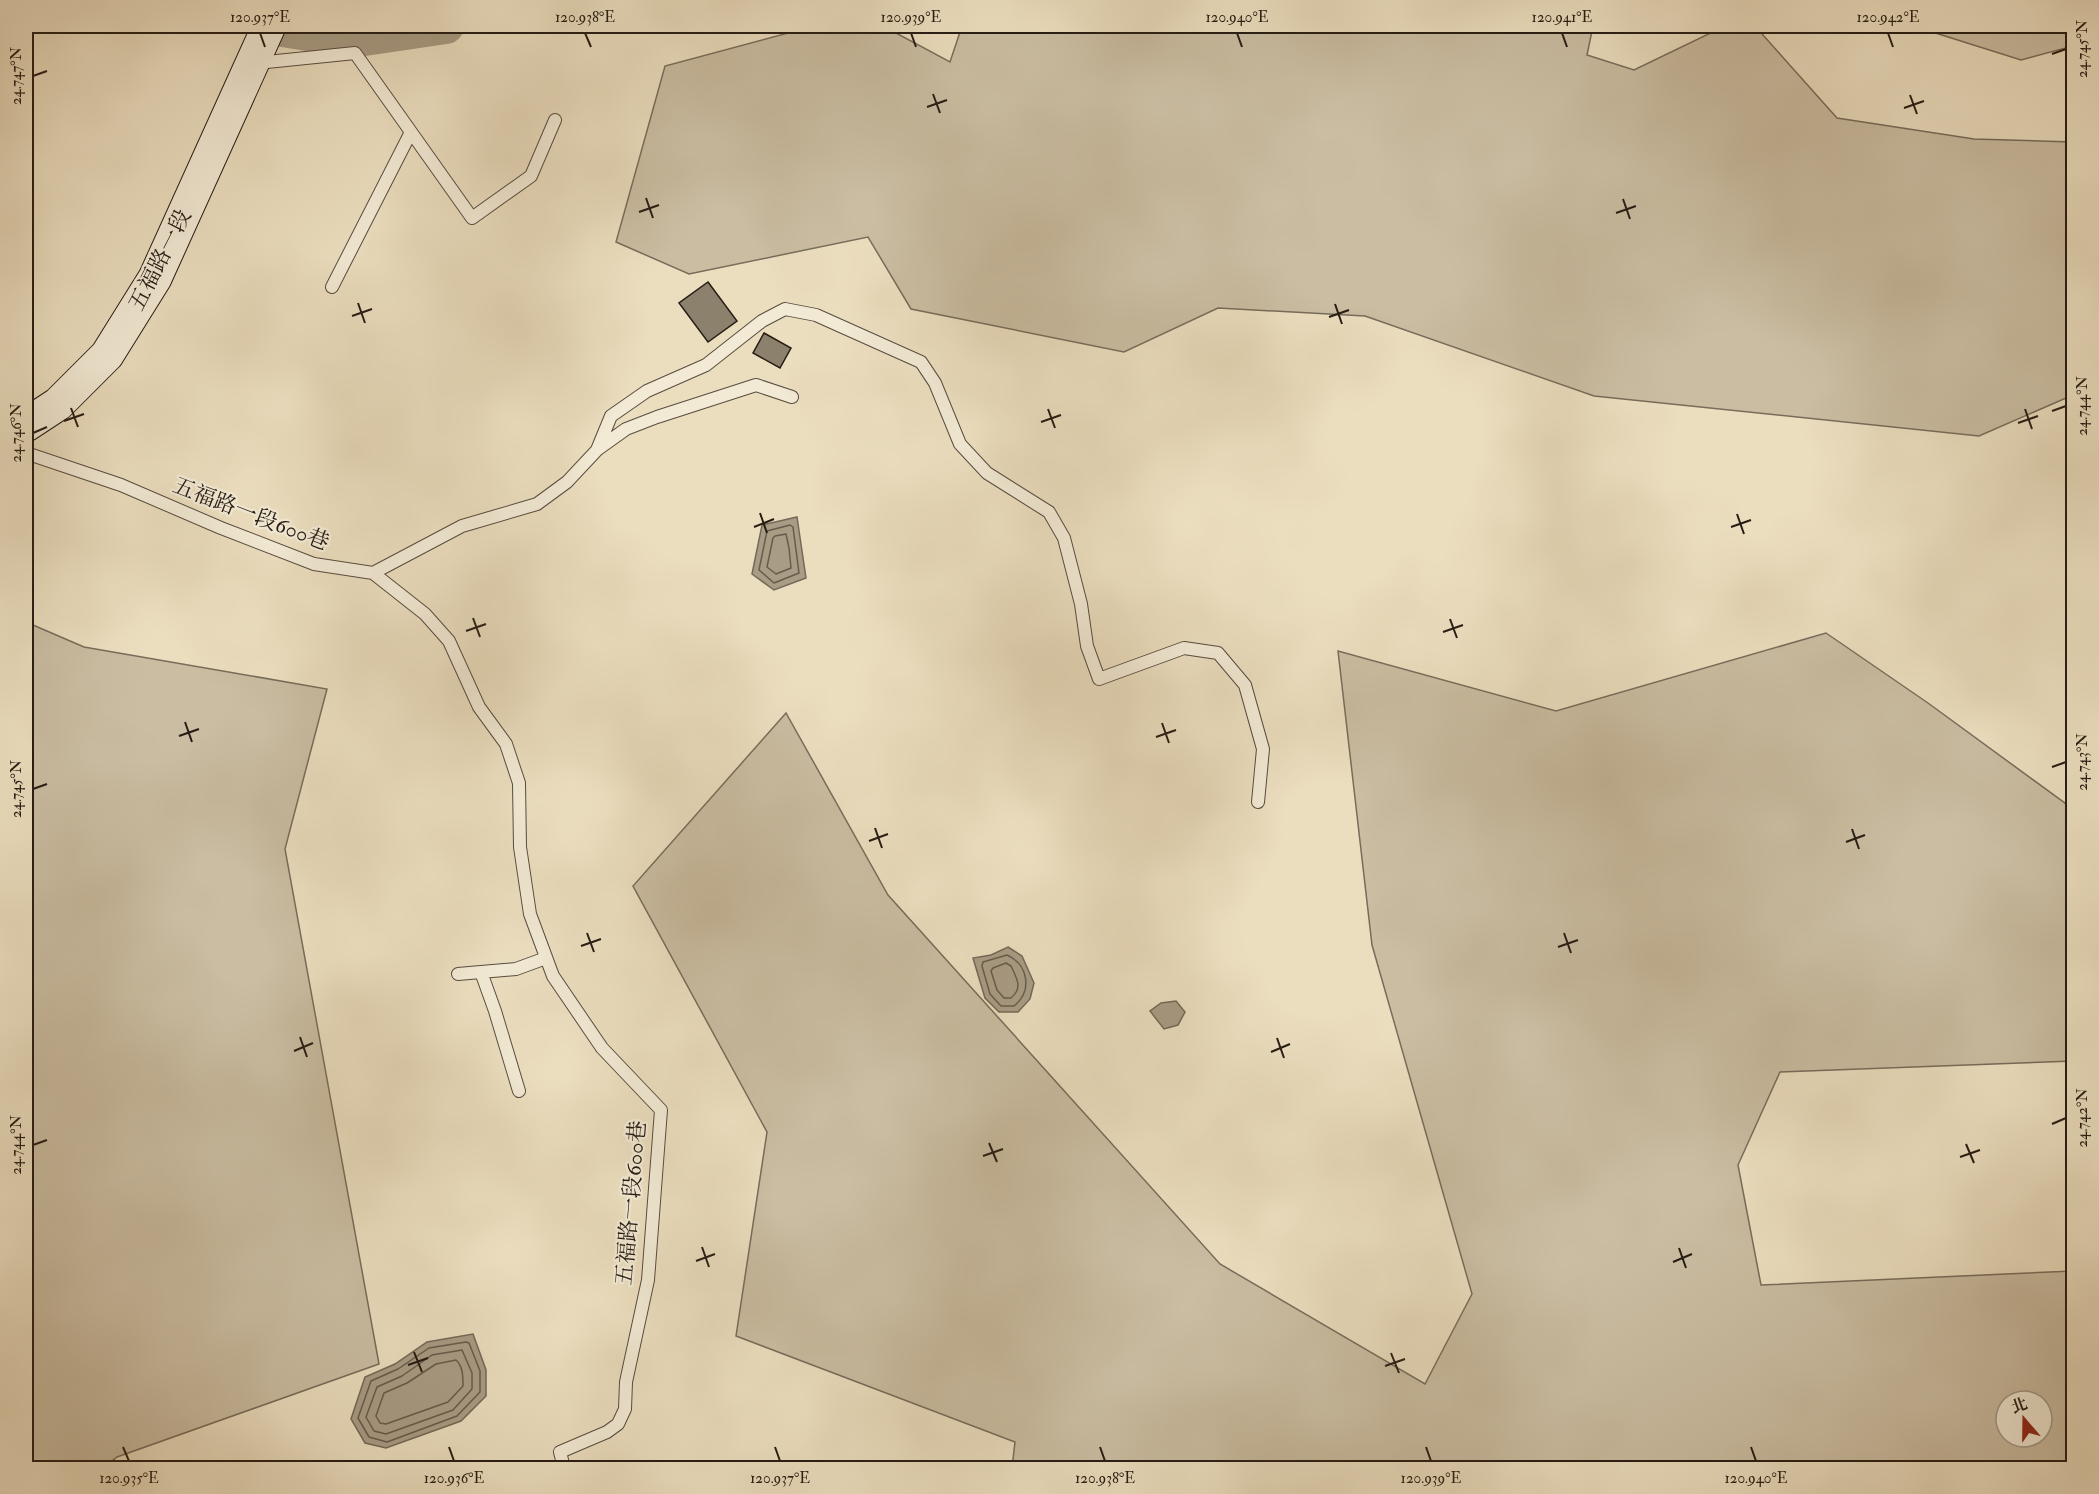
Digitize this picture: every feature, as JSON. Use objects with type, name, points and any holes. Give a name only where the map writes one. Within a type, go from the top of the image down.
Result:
[{"type":"main road","name":"五福路一段","points":[[26,425],[58,404],[107,355],[155,278],[269,26]]},
{"type":"lane","points":[[253,63],[355,53],[472,218],[531,176],[555,120]]},
{"type":"lane","points":[[332,287],[411,132]]},
{"type":"lane","points":[[597,450],[611,416],[647,392],[706,366],[762,321],[785,309],[816,315],[921,362],[935,383],[960,444],[987,473],[1049,512],[1064,538],[1081,604],[1087,646],[1099,679],[1184,648],[1218,653],[1245,685],[1263,749],[1258,802]]},
{"type":"lane","points":[[373,573],[462,526],[537,504],[567,482],[597,450],[626,429],[756,385],[792,397]]},
{"type":"lane","name":"五福路一段600巷","points":[[26,453],[121,485],[314,564],[373,573],[425,614],[449,641],[479,707],[506,744],[519,783],[520,847],[530,914],[553,976],[602,1048],[661,1110],[648,1280],[626,1382],[625,1409],[618,1424],[607,1432],[560,1452],[564,1468]]},
{"type":"lane","points":[[458,974],[516,969],[546,958]]},
{"type":"lane","points":[[481,972],[519,1091]]},
{"type":"shaded area","points":[[814,26],[883,26],[950,62],[962,26],[1593,26],[1587,55],[1634,70],[1725,26],[1755,26],[1837,118],[1974,139],[2073,142],[2073,395],[1979,436],[1594,396],[1365,316],[1218,308],[1124,352],[911,309],[868,237],[689,274],[616,242],[665,66]]},
{"type":"shaded area","points":[[1922,26],[2073,26],[2073,46],[2021,60],[1926,30]]},
{"type":"shaded area","points":[[26,622],[84,647],[327,689],[285,849],[379,1364],[117,1457],[103,1468],[26,1468]]},
{"type":"shaded area","points":[[1826,633],[1928,703],[2073,809],[2073,1061],[1780,1072],[1738,1165],[1761,1285],[2073,1271],[2073,1468],[1012,1468],[1015,1442],[736,1336],[767,1132],[633,886],[786,713],[888,895],[1220,1264],[1425,1384],[1472,1294],[1372,945],[1338,651],[1556,711]]},
{"type":"water","points":[[797,517],[806,578],[774,590],[752,574],[762,525]]},
{"type":"water","points":[[1008,947],[1022,956],[1034,983],[1030,999],[1018,1012],[999,1012],[985,998],[973,958],[991,955]]},
{"type":"water","points":[[1176,1001],[1185,1012],[1178,1025],[1164,1029],[1150,1011],[1161,1003]]},
{"type":"water","points":[[473,1334],[486,1370],[486,1396],[461,1421],[386,1448],[365,1443],[351,1419],[365,1377],[395,1364],[427,1342]]},
{"type":"building","points":[[708,282],[737,321],[708,342],[679,303]]},
{"type":"building","points":[[764,333],[791,348],[780,368],[753,353]]},
{"type":"waterway","points":[[264,26],[351,40],[446,26]]}]
